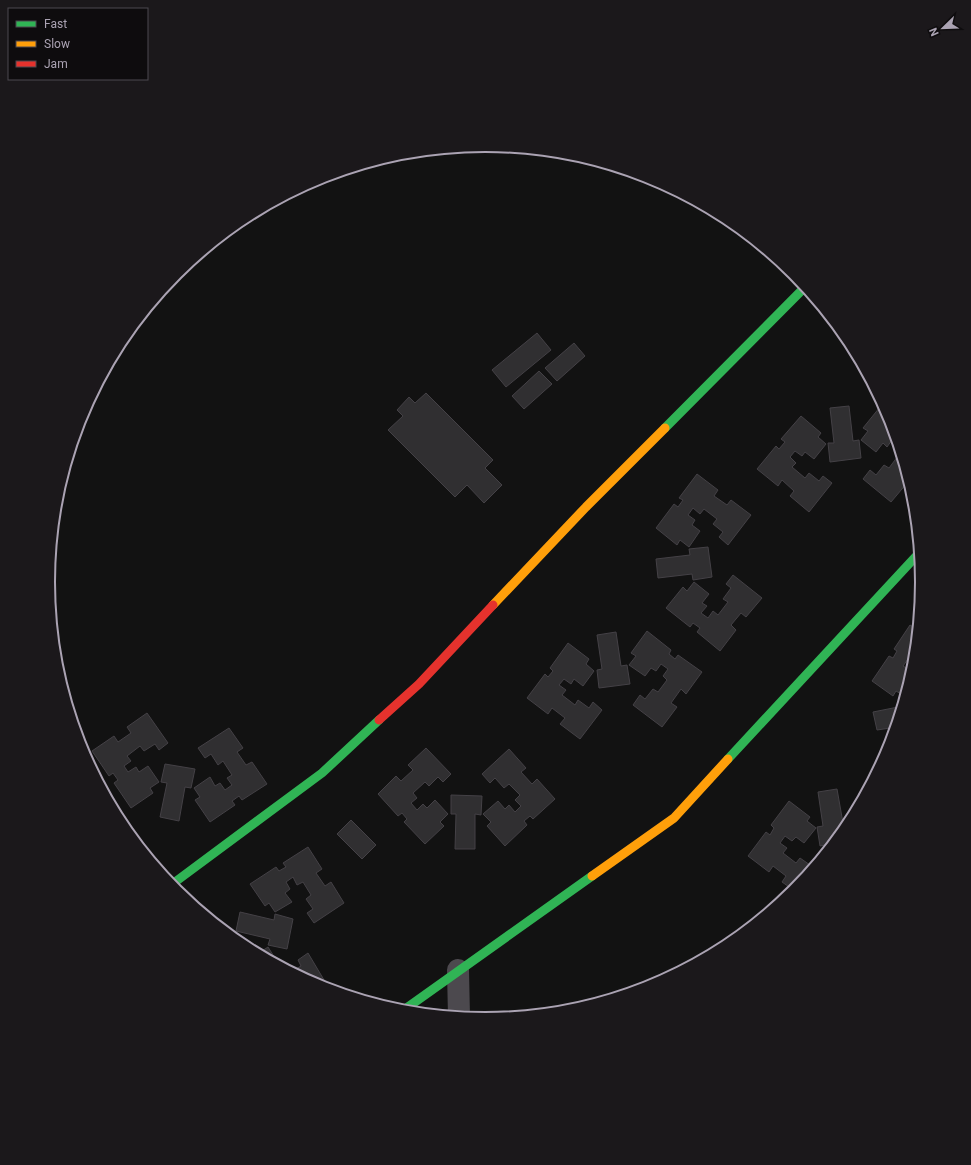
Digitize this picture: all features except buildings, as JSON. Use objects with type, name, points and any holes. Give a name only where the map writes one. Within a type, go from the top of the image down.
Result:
[{"type":"street","points":[[176,882],[322,773],[419,684],[586,507],[801,291]]},
{"type":"street","points":[[409,1006],[674,818],[915,557]]},
{"type":"street","points":[[458,970],[459,1012]]},
{"type":"traffic: fast","points":[[665,428],[801,291]]},
{"type":"traffic: fast","points":[[728,759],[915,557]]},
{"type":"traffic: fast","points":[[176,881],[322,773],[379,720]]},
{"type":"traffic: fast","points":[[409,1006],[592,876]]},
{"type":"traffic: slow","points":[[493,605],[586,507],[665,428]]},
{"type":"traffic: slow","points":[[592,876],[674,818],[728,759]]},
{"type":"traffic: jam","points":[[379,720],[419,684],[493,605]]}]
